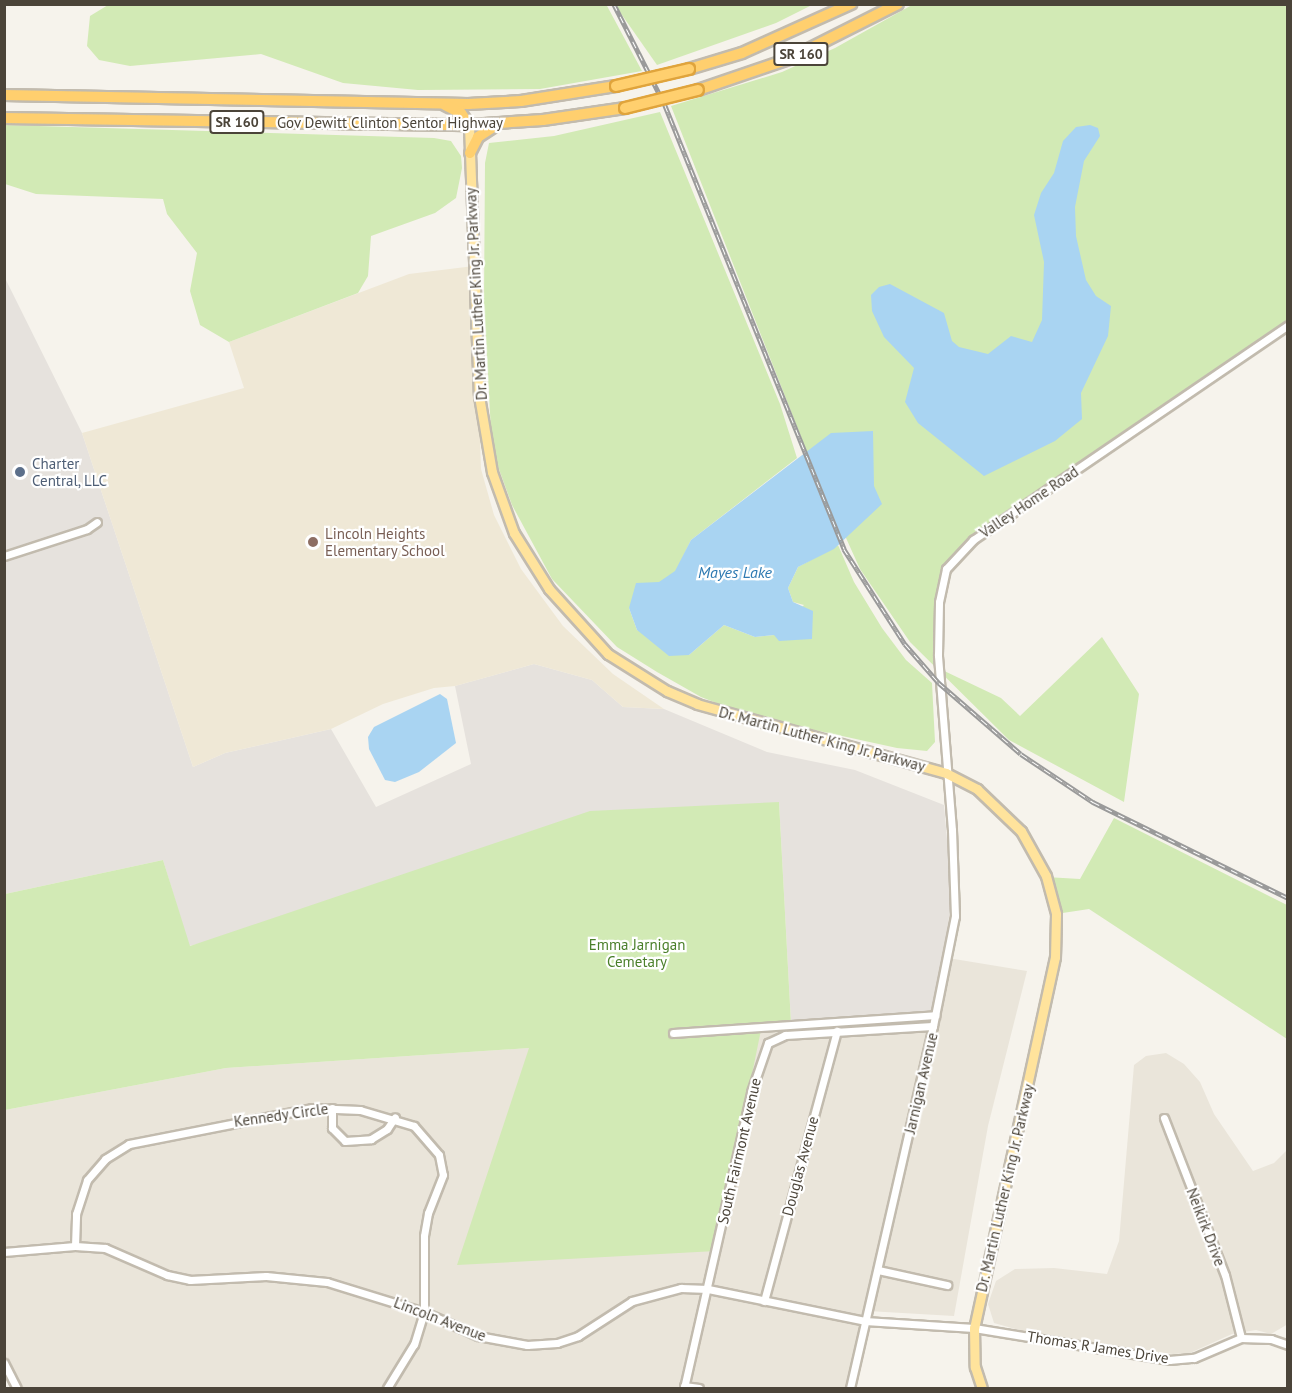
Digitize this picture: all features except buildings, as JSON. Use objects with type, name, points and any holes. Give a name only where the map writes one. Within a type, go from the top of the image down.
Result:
[{"type":"highway","name":"Gov Dewitt Clinton Sentor Highway","points":[[4,95],[494,103],[616,86],[689,69],[742,53],[851,4]]},
{"type":"highway","name":"Gov Dewitt Clinton Sentor Highway","points":[[4,118],[469,125],[626,108],[698,90],[789,59],[898,4]]},
{"type":"highway","points":[[442,103],[461,113],[469,125],[476,113],[494,103]]},
{"type":"highway","points":[[470,153],[478,137],[500,123]]},
{"type":"main road","name":"Dr. Martin Luther King Jr. Parkway","points":[[469,125],[479,396],[492,472],[514,533],[549,589],[608,654],[667,691],[707,707],[946,773],[977,789],[1021,831],[1046,876],[1056,914],[1049,999],[974,1328],[975,1367],[982,1389]]},
{"type":"street","name":"Valley Home Road","points":[[946,773],[939,709],[938,622],[942,584],[951,561],[1014,510],[1287,326]]},
{"type":"street","points":[[4,556],[87,529],[97,522]]},
{"type":"street","name":"Jarnigan Avenue","points":[[850,1389],[936,1015],[955,916],[946,773]]},
{"type":"street","points":[[673,1033],[936,1015]]},
{"type":"street","name":"South Fairmont Avenue","points":[[684,1387],[751,1092],[768,1043],[785,1035],[933,1026]]},
{"type":"street","name":"Douglas Avenue","points":[[764,1300],[837,1031]]},
{"type":"street","points":[[332,1107],[332,1128],[345,1141],[370,1139],[387,1129],[395,1117]]},
{"type":"street","name":"Kennedy Circle","points":[[75,1246],[76,1214],[87,1180],[105,1159],[129,1144],[224,1123],[332,1107],[395,1117],[414,1126],[430,1140],[439,1155],[443,1175],[428,1213],[424,1236],[424,1312],[414,1344],[387,1389]]},
{"type":"street","name":"Neikirk Drive","points":[[1164,1118],[1225,1275],[1241,1338]]},
{"type":"street","name":"Lincoln Avenue","points":[[4,1252],[75,1246],[105,1248],[167,1275],[190,1280],[266,1276],[327,1282],[424,1312],[502,1342],[557,1343],[578,1336],[632,1301],[659,1292],[708,1289],[865,1321],[974,1328]]},
{"type":"street","points":[[878,1270],[947,1285]]},
{"type":"street","name":"Thomas R James Drive","points":[[974,1328],[1169,1360],[1194,1358],[1241,1338],[1271,1339],[1287,1345]]},
{"type":"street","points":[[4,1363],[17,1389]]},
{"type":"street","points":[[684,1387],[699,1389]]},
{"type":"shaded area","name":"Lincoln Heights Elementary School","points":[[474,266],[481,469],[494,515],[521,569],[563,626],[613,674],[664,709],[623,707],[592,680],[534,664],[455,686],[434,688],[383,704],[331,729],[225,753],[193,767],[82,433],[244,388],[229,342],[409,274]]},
{"type":"shaded area","points":[[4,276],[82,433],[193,767],[225,753],[331,729],[376,807],[471,764],[455,686],[534,664],[592,680],[623,707],[664,709],[767,752],[855,770],[944,805],[952,896],[935,1015],[791,1023],[779,802],[189,946],[163,860],[5,894]]},
{"type":"shaded area","points":[[948,958],[1027,971],[988,1126],[954,1316],[868,1311],[850,1388],[17,1388],[5,1363],[5,1110],[226,1068],[529,1048],[762,1025],[917,1015]]},
{"type":"shaded area","points":[[1166,1053],[1184,1064],[1200,1082],[1214,1114],[1253,1171],[1274,1163],[1287,1150],[1288,1324],[1271,1334],[1256,1330],[1232,1334],[1190,1353],[1173,1354],[1041,1336],[994,1323],[988,1304],[996,1281],[1015,1269],[1054,1268],[1107,1274],[1119,1241],[1134,1065],[1146,1056]]},
{"type":"green space","points":[[606,4],[642,71],[540,89],[418,90],[343,83],[261,54],[130,66],[99,60],[87,46],[90,16],[108,5]]},
{"type":"green space","points":[[615,5],[812,5],[776,23],[657,65]]},
{"type":"green space","points":[[912,5],[1287,5],[1287,325],[956,554],[941,584],[938,668],[1001,698],[1020,716],[1102,637],[1139,694],[1124,802],[1009,740],[910,642],[860,569],[805,447],[671,106],[782,72],[835,48]]},
{"type":"green space","points":[[660,112],[780,404],[797,458],[691,540],[676,571],[629,608],[637,630],[689,655],[724,625],[755,637],[774,635],[804,605],[793,602],[788,588],[798,567],[838,545],[854,582],[882,628],[906,660],[932,683],[935,742],[927,751],[897,748],[750,716],[701,697],[657,672],[617,647],[552,579],[512,505],[492,450],[484,301],[485,163],[489,143],[554,136]]},
{"type":"green space","points":[[5,125],[434,138],[451,141],[461,156],[462,168],[456,198],[435,213],[371,236],[368,276],[358,293],[229,342],[200,325],[190,291],[197,253],[167,214],[163,199],[36,194],[5,184]]},
{"type":"green space","name":"Emma Jarnigan Cemetary","points":[[779,802],[791,1023],[762,1025],[716,1251],[457,1265],[529,1048],[226,1068],[5,1110],[5,894],[163,860],[190,946],[590,811]]},
{"type":"green space","points":[[1114,818],[1287,905],[1287,1039],[1089,909],[1056,914],[1046,877],[1080,879]]},
{"type":"water","points":[[1090,125],[1098,128],[1100,136],[1084,161],[1075,207],[1076,236],[1086,280],[1096,296],[1111,306],[1108,336],[1081,393],[1082,419],[1055,441],[984,476],[918,423],[905,402],[914,368],[884,337],[872,311],[871,295],[879,287],[890,284],[944,313],[952,341],[959,347],[988,354],[1011,336],[1032,342],[1042,320],[1044,262],[1034,215],[1041,193],[1054,173],[1063,141],[1076,127]]},
{"type":"water","name":"Mayes Lake","points":[[873,431],[874,486],[882,504],[834,549],[798,567],[788,588],[793,602],[813,611],[812,639],[779,641],[774,635],[755,637],[724,625],[689,655],[669,656],[637,630],[629,608],[636,583],[659,582],[675,571],[691,540],[831,433]]},
{"type":"water","points":[[440,694],[447,699],[456,743],[419,772],[395,782],[385,780],[369,749],[368,737],[374,727]]},
{"type":"railway","points":[[614,4],[665,105],[844,549],[905,644],[939,683],[1021,754],[1093,802],[1288,898]]},
{"type":"place","name":"Charter Central, LLC","points":[[20,472]]},
{"type":"place","name":"Lincoln Heights Elementary School","points":[[313,542]]}]
